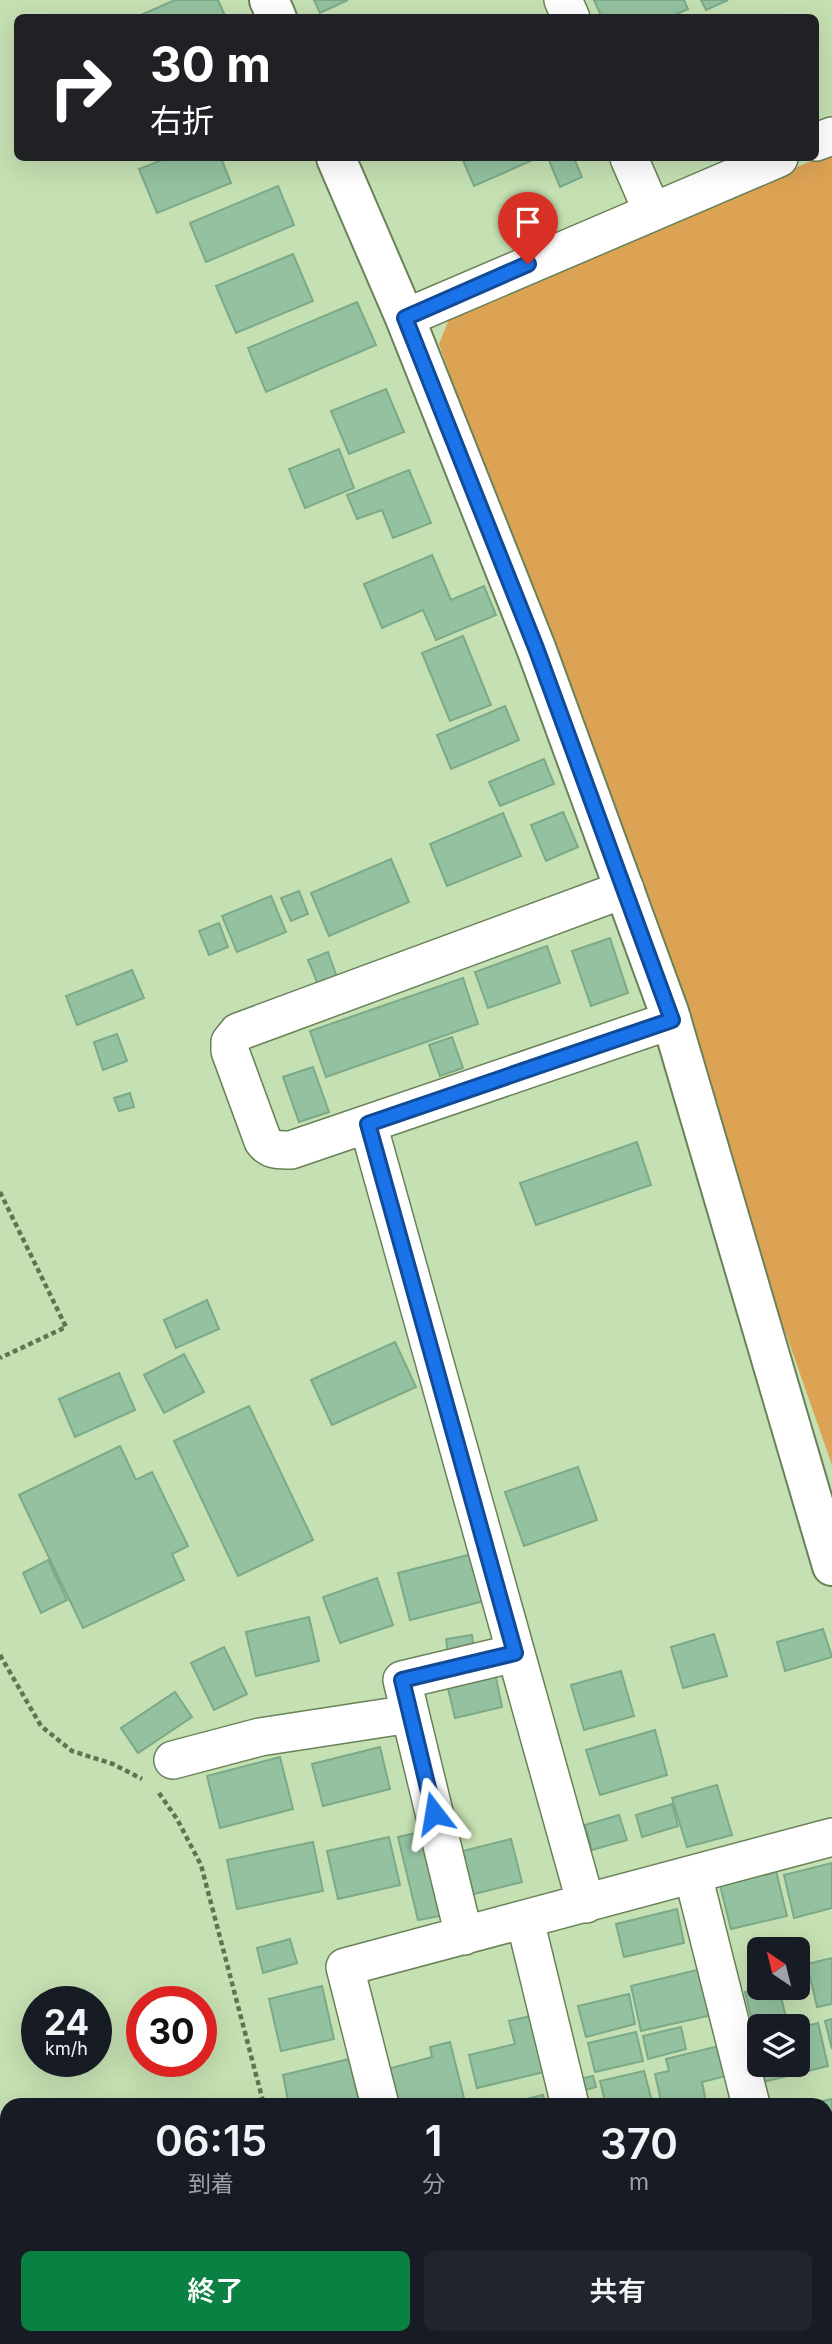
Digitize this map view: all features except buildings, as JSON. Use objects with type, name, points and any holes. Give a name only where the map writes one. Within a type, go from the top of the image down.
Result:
[{"type":"street","points":[[338,161],[405,318],[536,648],[672,1020],[832,1566]]},
{"type":"street","points":[[630,161],[652,211]]},
{"type":"street","points":[[405,318],[772,161]]},
{"type":"street","points":[[625,889],[238,1032],[230,1042],[230,1051],[267,1147],[291,1150],[672,1020]]},
{"type":"street","points":[[368,1124],[586,1904]]},
{"type":"street","points":[[464,1936],[402,1680],[515,1653]]},
{"type":"street","points":[[173,1760],[260,1737],[410,1714]]},
{"type":"street","points":[[378,2098],[345,1967],[832,1837]]},
{"type":"street","points":[[693,1875],[749,2098]]},
{"type":"street","points":[[525,1920],[568,2098]]},
{"type":"path","points":[[0,1192],[66,1327],[0,1358]]},
{"type":"path","points":[[0,1655],[41,1726],[72,1751],[113,1765],[153,1784],[177,1819],[201,1865],[262,2098]]},
{"type":"shaded area","points":[[832,152],[832,1465],[439,344],[449,319],[811,161],[819,161],[819,158]]},
{"type":"route","points":[[434,1813],[402,1680],[515,1653],[368,1124],[672,1020],[536,648],[405,318],[528,264]]}]
